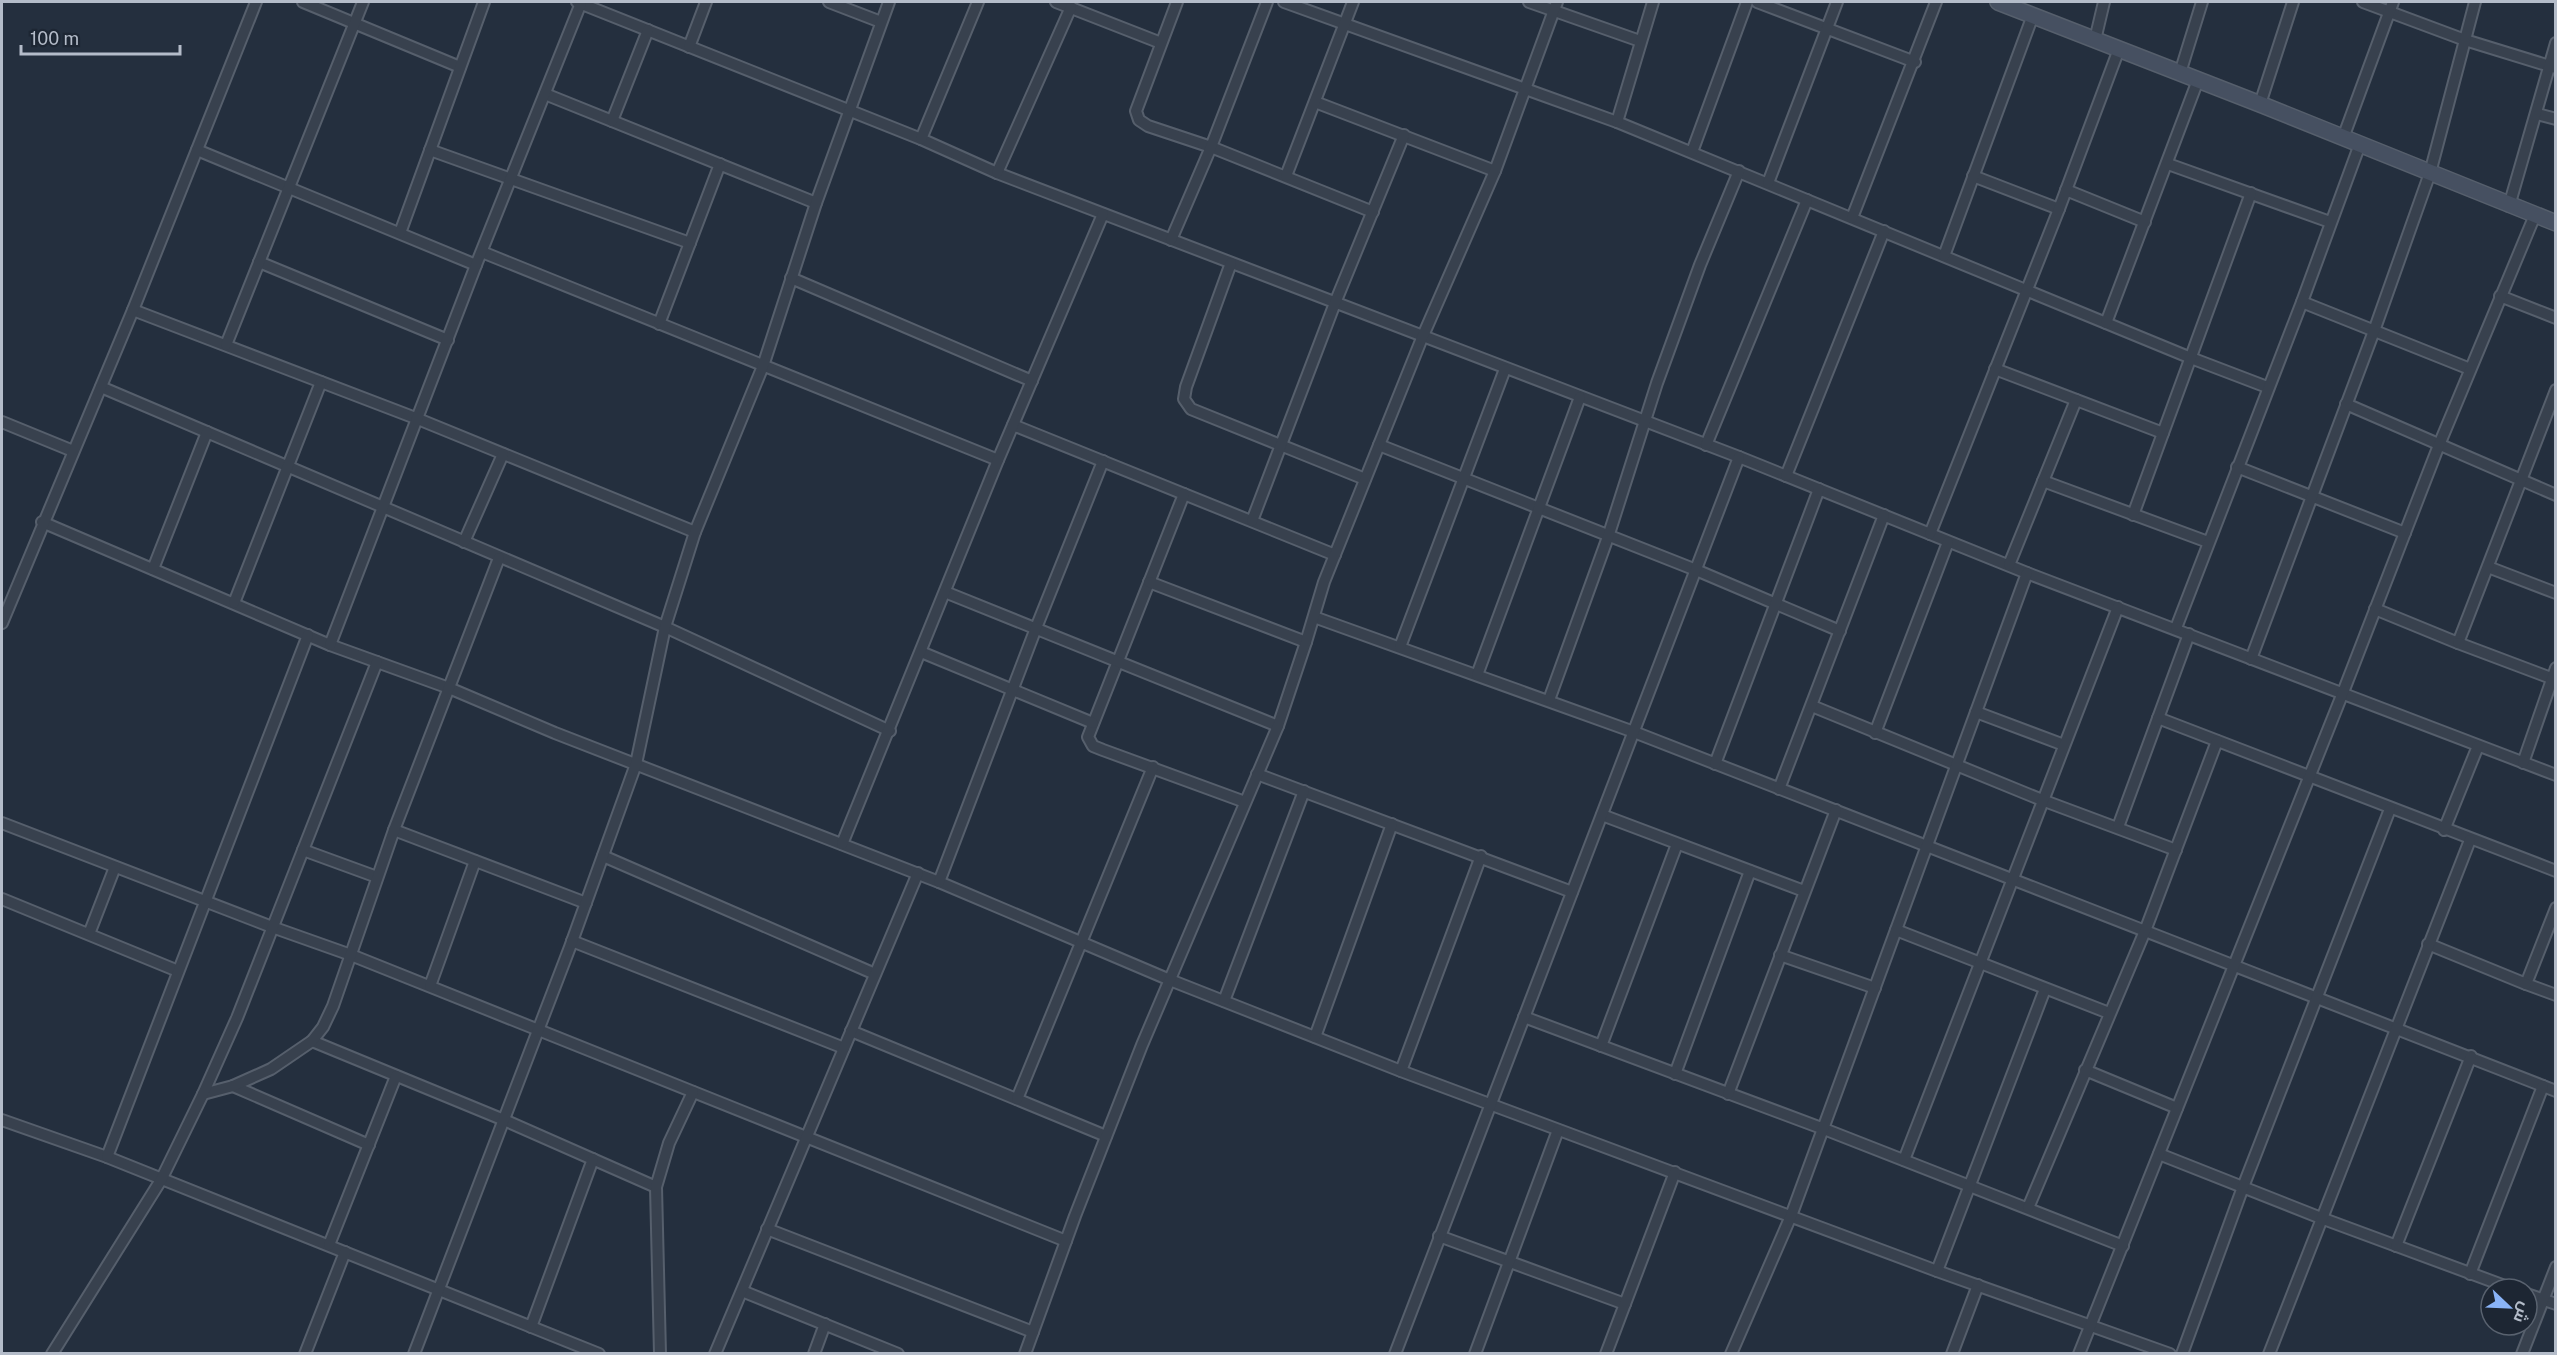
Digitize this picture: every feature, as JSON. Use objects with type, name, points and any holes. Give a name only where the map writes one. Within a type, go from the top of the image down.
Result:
[{"type":"street","points":[[2,623],[42,522],[133,310],[256,2]]},
{"type":"street","points":[[303,2],[460,67]]},
{"type":"street","points":[[226,345],[363,2]]},
{"type":"street","points":[[400,233],[484,2]]},
{"type":"street","points":[[330,645],[579,2],[849,109],[997,173],[1422,338],[1739,457],[1948,542],[2176,628],[2342,695],[2556,775]]},
{"type":"street","points":[[689,47],[706,2]]},
{"type":"street","points":[[829,2],[881,22]]},
{"type":"street","points":[[414,1353],[572,941],[636,764],[665,627],[695,532],[763,366],[816,203],[890,2]]},
{"type":"street","points":[[921,139],[978,2]]},
{"type":"street","points":[[1056,2],[1161,43]]},
{"type":"street","points":[[1177,2],[1136,111],[1139,120],[1148,126],[1211,147],[1373,212]]},
{"type":"street","points":[[1171,240],[1211,147],[1267,2]]},
{"type":"street","points":[[1284,2],[1617,122],[2191,358],[2267,387]]},
{"type":"street","points":[[1286,176],[1353,2]]},
{"type":"street","points":[[1529,2],[1555,6],[1640,41]]},
{"type":"street","points":[[1617,122],[1653,2]]},
{"type":"street","points":[[1692,152],[1747,2]]},
{"type":"street","points":[[1757,2],[1915,62]]},
{"type":"street","points":[[1768,183],[1837,2]]},
{"type":"street","points":[[1852,218],[1915,62],[1936,2]]},
{"type":"street","points":[[1998,2],[2017,5],[2033,15],[2556,223]]},
{"type":"street","points":[[2095,39],[2104,2]]},
{"type":"street","points":[[2180,73],[2202,2]]},
{"type":"street","points":[[2260,104],[2293,2]]},
{"type":"street","points":[[2363,2],[2391,7],[2465,40],[2552,67]]},
{"type":"street","points":[[2252,659],[2430,173],[2475,2]]},
{"type":"street","points":[[1025,1353],[1106,1136],[1278,726],[1335,555],[1422,338],[1495,171],[1555,6]]},
{"type":"street","points":[[997,173],[1071,7]]},
{"type":"street","points":[[2343,138],[2391,7]]},
{"type":"street","points":[[1944,256],[2033,15]]},
{"type":"street","points":[[612,121],[648,30]]},
{"type":"street","points":[[2509,206],[2552,67],[2556,43]]},
{"type":"street","points":[[1930,534],[2059,209],[2119,49]]},
{"type":"street","points":[[2106,323],[2198,80]]},
{"type":"street","points":[[545,94],[816,203]]},
{"type":"street","points":[[1315,102],[1495,171]]},
{"type":"street","points":[[2537,114],[2556,119]]},
{"type":"street","points":[[1252,521],[1335,303],[1404,135]]},
{"type":"street","points":[[2176,628],[2267,387],[2302,302],[2360,144]]},
{"type":"street","points":[[197,150],[476,265]]},
{"type":"street","points":[[430,150],[690,243]]},
{"type":"street","points":[[659,324],[720,164]]},
{"type":"street","points":[[2168,164],[2330,222]]},
{"type":"street","points":[[1549,700],[1608,537],[1657,382],[1700,265],[1739,171]]},
{"type":"street","points":[[1973,176],[2059,209]]},
{"type":"street","points":[[2066,190],[2145,222]]},
{"type":"street","points":[[2133,515],[2251,194]]},
{"type":"street","points":[[1706,445],[1807,200]]},
{"type":"street","points":[[842,843],[890,731],[998,460],[1102,214]]},
{"type":"street","points":[[2079,1353],[2342,695],[2439,445],[2535,215]]},
{"type":"street","points":[[1786,476],[1884,231]]},
{"type":"street","points":[[482,252],[998,460]]},
{"type":"street","points":[[259,262],[448,340]]},
{"type":"street","points":[[1231,263],[1186,387],[1184,399],[1191,408],[1365,479]]},
{"type":"street","points":[[791,278],[1032,381]]},
{"type":"street","points":[[2500,296],[2556,318]]},
{"type":"street","points":[[2302,302],[2470,369]]},
{"type":"street","points":[[133,310],[418,419],[695,532]]},
{"type":"street","points":[[1400,647],[1505,369]]},
{"type":"street","points":[[1995,369],[2163,433]]},
{"type":"street","points":[[234,603],[321,382]]},
{"type":"street","points":[[101,387],[665,627],[890,731]]},
{"type":"street","points":[[2458,643],[2519,480],[2556,390]]},
{"type":"street","points":[[1477,675],[1580,397]]},
{"type":"street","points":[[2009,565],[2076,400]]},
{"type":"street","points":[[2346,405],[2556,495]]},
{"type":"street","points":[[2,422],[73,451]]},
{"type":"street","points":[[1013,425],[1335,555]]},
{"type":"street","points":[[153,569],[207,432]]},
{"type":"street","points":[[1379,445],[1696,570],[1840,631]]},
{"type":"street","points":[[464,543],[503,454]]},
{"type":"street","points":[[1395,1353],[1739,457]]},
{"type":"street","points":[[939,882],[1036,628],[1103,461]]},
{"type":"street","points":[[2237,467],[2405,533]]},
{"type":"street","points":[[2043,481],[2208,542]]},
{"type":"street","points":[[1714,764],[1819,489]]},
{"type":"street","points":[[1184,494],[1088,737],[1094,746],[1245,802]]},
{"type":"street","points":[[1779,789],[1884,515]]},
{"type":"street","points":[[42,522],[330,645],[449,688],[555,733],[918,873],[1170,980],[1401,1071],[1937,1271],[2170,1353]]},
{"type":"street","points":[[1875,733],[1948,542]]},
{"type":"street","points":[[203,1094],[233,1086],[271,1069],[312,1041],[323,1027],[333,1006],[394,830],[499,558]]},
{"type":"street","points":[[2488,567],[2556,593]]},
{"type":"street","points":[[1731,1353],[1791,1216],[2027,573]]},
{"type":"street","points":[[1149,582],[1306,642]]},
{"type":"street","points":[[945,592],[1278,726]]},
{"type":"street","points":[[1904,1160],[2118,607]]},
{"type":"street","points":[[2375,609],[2458,643],[2553,673],[2523,763]]},
{"type":"street","points":[[1314,617],[1634,732],[2556,1091]]},
{"type":"street","points":[[2118,827],[2189,634]]},
{"type":"street","points":[[107,1157],[308,635]]},
{"type":"street","points":[[921,652],[1093,723]]},
{"type":"street","points":[[52,1353],[161,1180],[203,1094],[237,1018],[377,662]]},
{"type":"street","points":[[1812,706],[2042,800],[2176,850]]},
{"type":"street","points":[[1976,712],[2064,745]]},
{"type":"street","points":[[2158,718],[2556,872]]},
{"type":"street","points":[[2028,1208],[2145,931],[2217,741]]},
{"type":"street","points":[[2444,830],[2478,746]]},
{"type":"street","points":[[1017,1099],[1153,767]]},
{"type":"street","points":[[1257,774],[1572,892]]},
{"type":"street","points":[[1224,1001],[1304,791]]},
{"type":"street","points":[[2182,1353],[2243,1187],[2390,809]]},
{"type":"street","points":[[1728,1094],[1836,810]]},
{"type":"street","points":[[1602,815],[1804,891]]},
{"type":"street","points":[[2,823],[205,902],[351,954],[1066,1241]]},
{"type":"street","points":[[1315,1037],[1392,824]]},
{"type":"street","points":[[394,830],[586,903]]},
{"type":"street","points":[[2269,1353],[2470,840]]},
{"type":"street","points":[[1600,1046],[1677,844]]},
{"type":"street","points":[[303,850],[377,878]]},
{"type":"street","points":[[603,856],[875,974]]},
{"type":"street","points":[[1401,1071],[1480,856]]},
{"type":"street","points":[[429,986],[476,861]]},
{"type":"street","points":[[89,934],[115,867]]},
{"type":"street","points":[[1675,1074],[1750,871]]},
{"type":"street","points":[[716,1353],[918,873]]},
{"type":"street","points":[[2,899],[178,971]]},
{"type":"street","points":[[2526,984],[2556,908]]},
{"type":"street","points":[[1896,930],[2109,1013]]},
{"type":"street","points":[[572,941],[844,1048]]},
{"type":"street","points":[[2428,944],[2556,995]]},
{"type":"street","points":[[1780,955],[1875,988]]},
{"type":"street","points":[[1937,1271],[2045,989]]},
{"type":"street","points":[[1524,1017],[1824,1129],[2123,1246]]},
{"type":"street","points":[[851,1031],[1106,1136]]},
{"type":"street","points":[[312,1041],[504,1120],[656,1187]]},
{"type":"street","points":[[2396,1246],[2471,1056]]},
{"type":"street","points":[[2085,1070],[2177,1108]]},
{"type":"street","points":[[329,1245],[396,1076]]},
{"type":"street","points":[[233,1086],[369,1145]]},
{"type":"street","points":[[2470,1274],[2543,1086]]},
{"type":"street","points":[[660,1353],[656,1187],[669,1143],[693,1092]]},
{"type":"street","points":[[2,1120],[107,1157],[531,1327],[584,1351],[599,1353]]},
{"type":"street","points":[[1475,1353],[1558,1130]]},
{"type":"street","points":[[2159,1154],[2479,1277]]},
{"type":"street","points":[[531,1327],[592,1159]]},
{"type":"street","points":[[1606,1353],[1675,1172]]},
{"type":"street","points":[[767,1229],[1033,1332]]},
{"type":"street","points":[[1439,1236],[1625,1304]]},
{"type":"street","points":[[305,1353],[345,1252]]},
{"type":"street","points":[[2522,1353],[2556,1267]]},
{"type":"street","points":[[1952,1353],[1978,1286]]},
{"type":"street","points":[[742,1291],[898,1353]]},
{"type":"street","points":[[2539,1298],[2556,1304]]},
{"type":"street","points":[[814,1353],[825,1324]]}]
